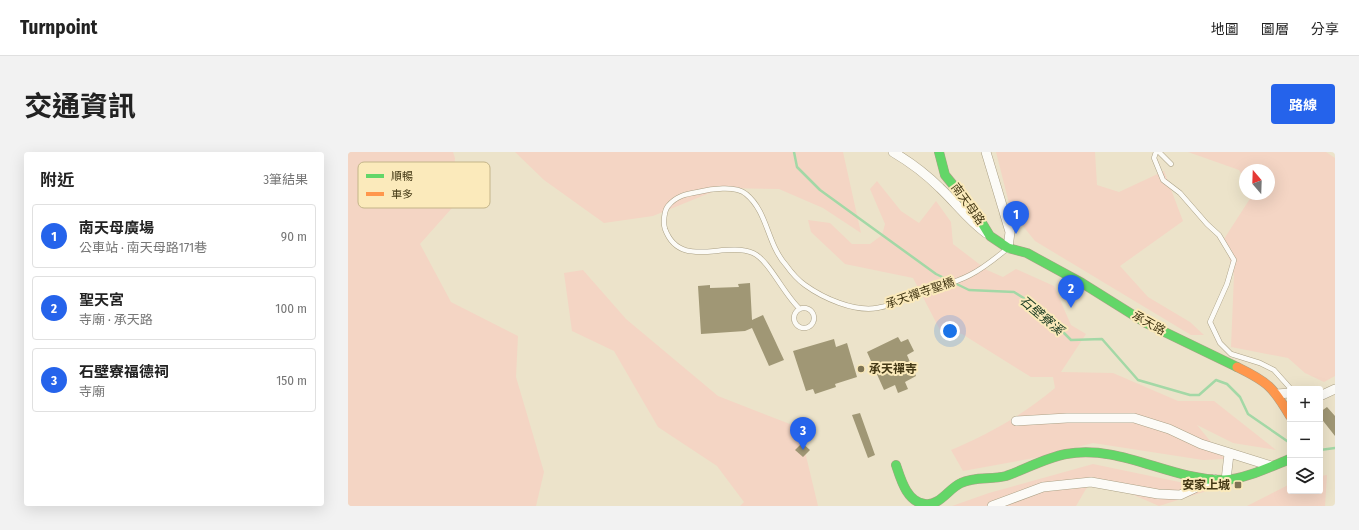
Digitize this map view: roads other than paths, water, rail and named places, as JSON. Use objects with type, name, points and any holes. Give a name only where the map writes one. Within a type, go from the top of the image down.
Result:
[{"type":"street","points":[[893,152],[910,162],[940,187],[970,222],[990,236]]},
{"type":"street","name":"南天母路","points":[[939,152],[946,175],[976,213],[990,236],[1008,248]]},
{"type":"street","points":[[986,152],[1010,232],[1008,248]]},
{"type":"street","name":"承天路","points":[[1008,248],[1027,253],[1082,282],[1146,323],[1262,379],[1277,394],[1287,411]]},
{"type":"street","points":[[1323,395],[1335,389]]},
{"type":"street","points":[[1277,394],[1287,393]]},
{"type":"street","points":[[1016,421],[1067,418],[1134,418],[1169,429],[1201,444],[1229,454],[1271,466]]},
{"type":"street","points":[[896,465],[905,489],[919,502],[927,504],[937,502],[952,487],[962,481],[1003,476],[1040,461],[1073,453],[1102,452],[1126,457],[1187,475],[1226,480],[1287,460]]},
{"type":"street","points":[[1226,480],[1229,454]]},
{"type":"street","points":[[992,506],[1043,487],[1091,482],[1158,494],[1180,495],[1215,479]]},
{"type":"lane","points":[[1156,152],[1154,158],[1162,180],[1180,193],[1219,235],[1234,260],[1227,284],[1210,322],[1220,343],[1231,354],[1260,363],[1274,370],[1288,386]]},
{"type":"lane","points":[[1159,152],[1171,164]]},
{"type":"lane","name":"承天禪寺聖橋","points":[[800,309],[791,301],[763,259],[753,253],[738,250],[696,252],[678,248],[668,238],[664,226],[666,210],[681,195],[732,189],[745,193],[760,210],[772,245],[785,264],[804,285],[826,298],[857,307],[876,308],[897,302],[971,275],[1008,248]]},
{"type":"lane","points":[[806,308],[813,315],[813,321],[809,326],[802,327],[795,322],[794,316],[800,309],[806,308]]},
{"type":"waterway","name":"石壁寮溪","points":[[794,152],[797,167],[820,190],[936,274],[969,290],[1014,292],[1030,302],[1071,340],[1102,339],[1138,380],[1190,395],[1199,395],[1216,380],[1227,384],[1240,397],[1248,414],[1287,441]]},
{"type":"waterway","name":"石壁寮溪","points":[[1323,450],[1335,448]]},
{"type":"place","name":"南天母廣場","points":[[1016,234]]},
{"type":"place","name":"聖天宮","points":[[1071,308]]},
{"type":"place","name":"承天禪寺","points":[[861,369]]},
{"type":"place","name":"石壁寮福德祠","points":[[803,450]]},
{"type":"place","name":"安家上城","points":[[1238,485]]}]
